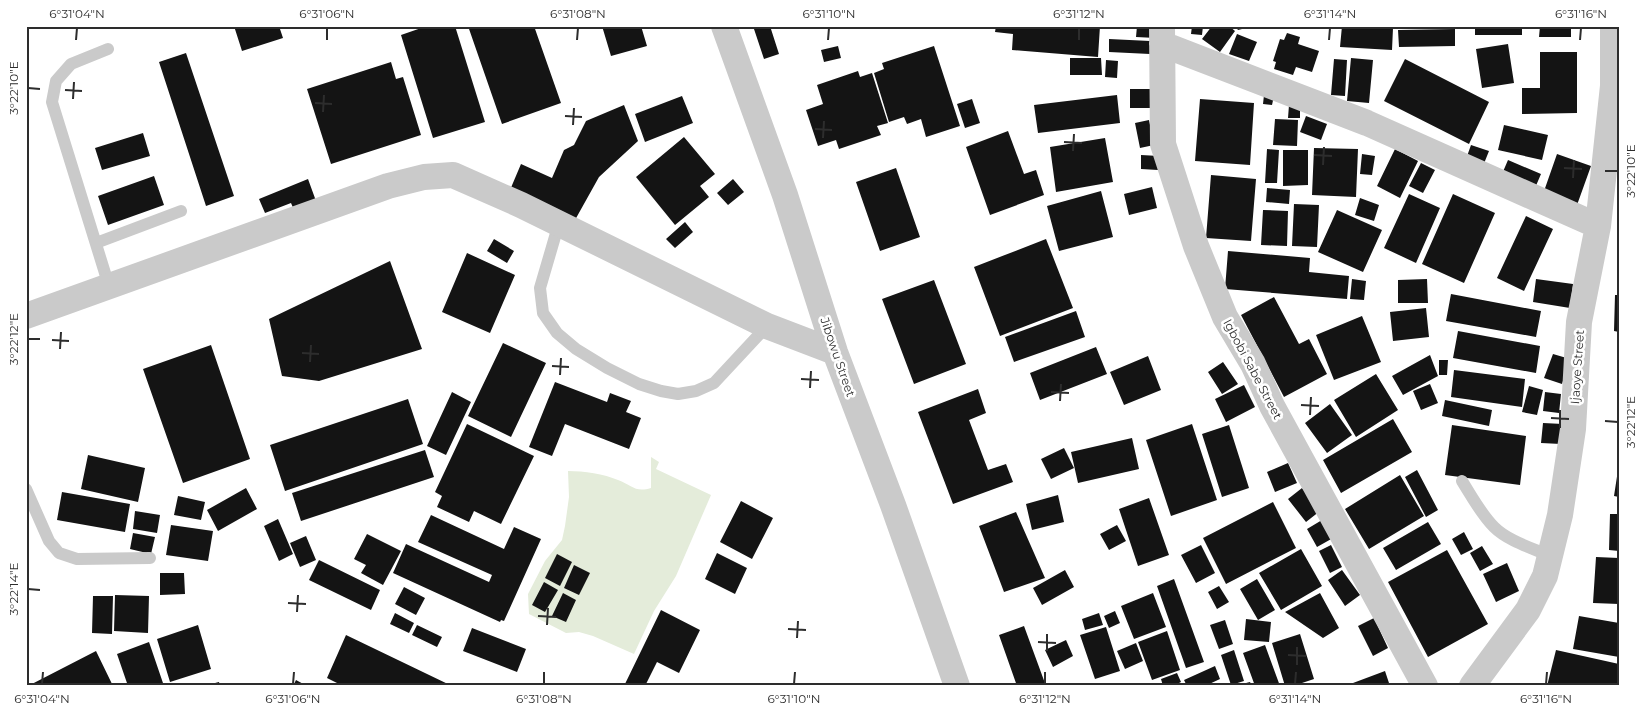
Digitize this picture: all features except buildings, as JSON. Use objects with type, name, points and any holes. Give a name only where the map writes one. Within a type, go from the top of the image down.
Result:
[{"type":"street","name":"Jibowu Street","points":[[724,26],[785,195],[835,352],[893,505],[957,686]]},
{"type":"street","name":"Ijaoye Street","points":[[1472,686],[1528,610],[1545,576],[1560,516],[1572,429],[1580,322],[1598,226],[1614,86],[1613,26]]},
{"type":"street","points":[[1162,35],[1367,123],[1598,226]]},
{"type":"street","name":"Igbobi Sabe Street","points":[[1162,35],[1163,144],[1196,246],[1225,316],[1253,364],[1272,406],[1425,686]]},
{"type":"street","points":[[26,316],[388,186],[424,177],[453,176],[559,223],[767,326],[835,352]]},
{"type":"lane","points":[[108,49],[71,64],[56,81],[52,102],[109,286]]},
{"type":"lane","points":[[96,243],[181,211]]},
{"type":"lane","points":[[559,223],[540,288],[543,313],[557,333],[576,349],[607,368],[639,384],[678,394],[696,391],[714,383],[767,326]]},
{"type":"lane","points":[[1462,482],[1495,528],[1515,541],[1550,556]]},
{"type":"lane","points":[[26,489],[49,541],[59,553],[77,559],[150,558]]},
{"type":"green space","points":[[651,457],[659,462],[656,469],[711,495],[676,576],[654,611],[634,654],[593,636],[579,632],[566,633],[529,614],[528,594],[545,561],[562,540],[569,497],[568,471],[587,472],[612,478],[641,490],[651,488]]}]
